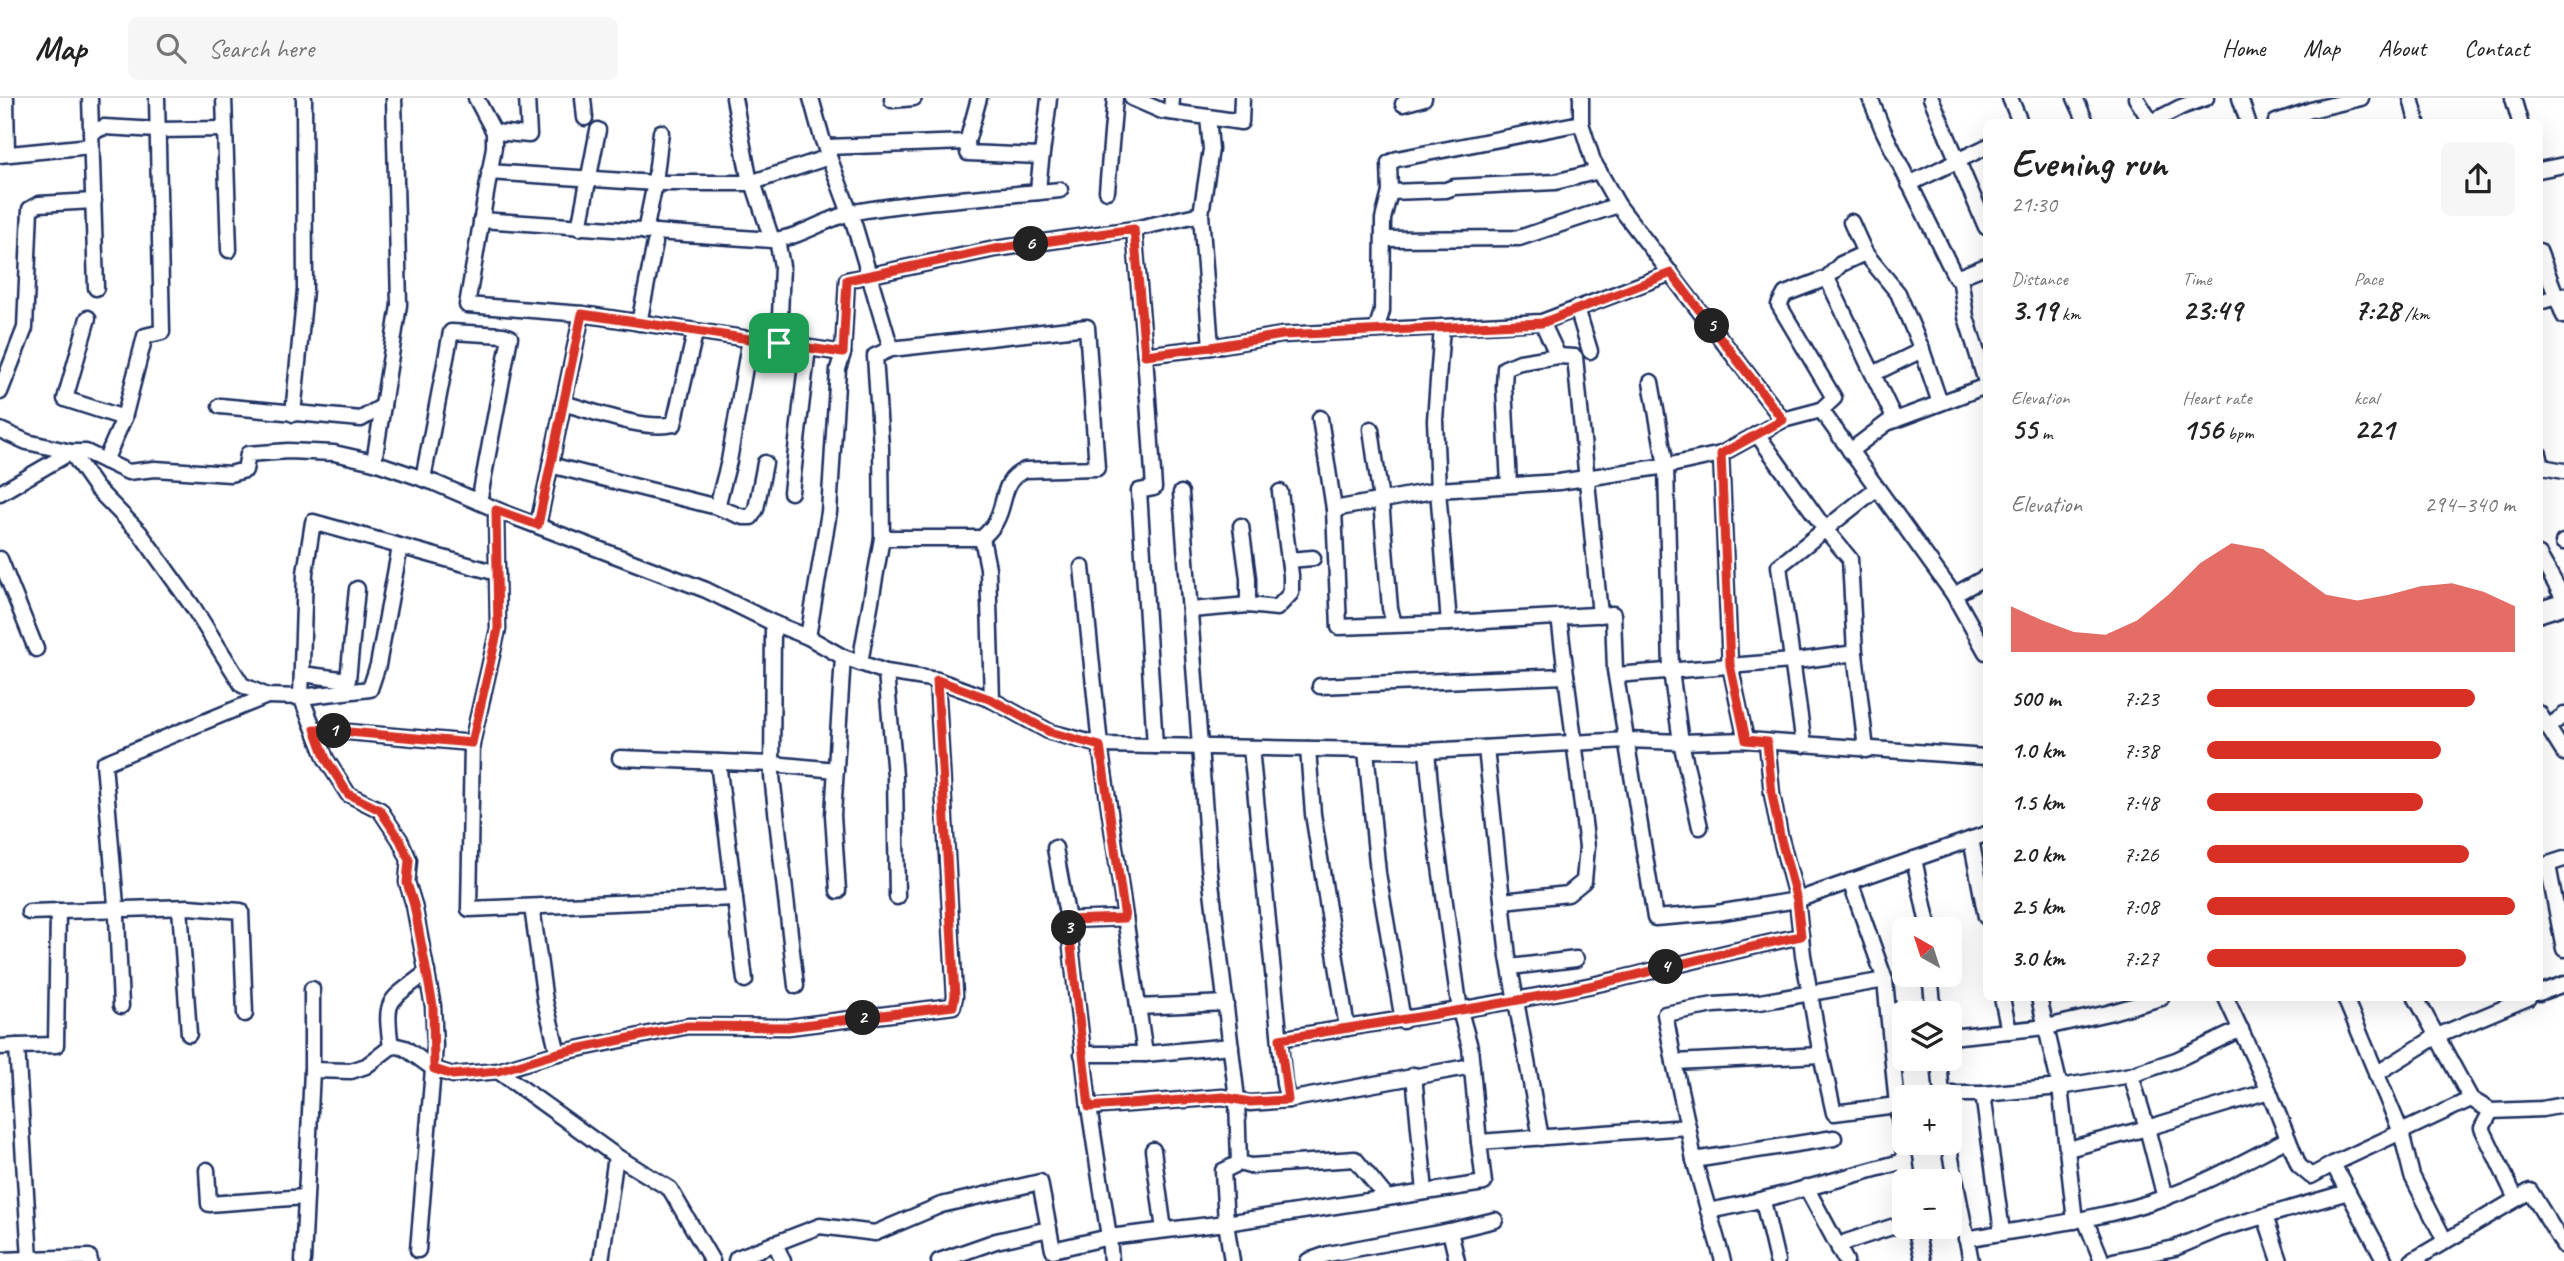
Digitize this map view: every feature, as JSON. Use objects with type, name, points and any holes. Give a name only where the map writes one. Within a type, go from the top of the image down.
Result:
[{"type":"street","points":[[6,98],[4,155],[91,140],[104,127],[224,129]]},
{"type":"street","points":[[90,98],[96,288]]},
{"type":"street","points":[[105,461],[124,418],[145,336],[162,332],[157,98]]},
{"type":"street","points":[[224,98],[229,250]]},
{"type":"street","points":[[293,414],[305,290],[304,98]]},
{"type":"street","points":[[374,462],[399,305],[394,98]]},
{"type":"street","points":[[476,98],[495,132],[467,305],[582,314],[843,353]]},
{"type":"street","points":[[495,132],[529,135],[527,98]]},
{"type":"street","points":[[583,98],[585,118]]},
{"type":"street","points":[[733,98],[752,182],[782,266],[779,343]]},
{"type":"street","points":[[811,98],[850,213],[891,349]]},
{"type":"street","points":[[892,98],[914,98]]},
{"type":"street","points":[[979,98],[967,142],[968,153],[1040,156]]},
{"type":"street","points":[[1038,192],[1040,156],[1045,147],[1049,98]]},
{"type":"street","points":[[1107,191],[1115,98]]},
{"type":"street","points":[[1132,98],[1162,111],[1171,105],[1208,117],[1241,121],[1242,98]]},
{"type":"street","points":[[1403,104],[1424,98]]},
{"type":"street","points":[[1581,98],[1581,123],[1593,161],[1618,205],[1783,420]]},
{"type":"street","points":[[1870,98],[1883,131],[1956,278],[1983,267]]},
{"type":"street","points":[[1931,98],[1983,221]]},
{"type":"street","points":[[2010,98],[2019,119]]},
{"type":"street","points":[[2075,98],[2085,119]]},
{"type":"street","points":[[2136,98],[2150,119]]},
{"type":"street","points":[[2158,119],[2206,98]]},
{"type":"street","points":[[2240,98],[2247,119]]},
{"type":"street","points":[[2282,119],[2309,104],[2361,98]]},
{"type":"street","points":[[2411,98],[2416,119]]},
{"type":"street","points":[[2513,98],[2519,119]]},
{"type":"street","points":[[1208,117],[1211,149],[1201,214],[1211,347]]},
{"type":"street","points":[[1376,330],[1382,311],[1383,219],[1390,191],[1389,163],[1397,159],[1581,123]]},
{"type":"street","points":[[579,228],[598,130]]},
{"type":"street","points":[[639,323],[662,132]]},
{"type":"street","points":[[489,172],[655,183],[752,182],[828,152],[919,142],[967,142]]},
{"type":"street","points":[[1909,184],[1983,148]]},
{"type":"street","points":[[2543,169],[2564,165]]},
{"type":"street","points":[[1390,191],[1555,182],[1599,171]]},
{"type":"street","points":[[481,220],[579,228],[650,238],[774,240],[813,229],[850,213],[1060,190]]},
{"type":"street","points":[[0,392],[24,328],[30,209],[39,204],[94,201]]},
{"type":"street","points":[[1384,239],[1519,238],[1618,205]]},
{"type":"street","points":[[808,637],[829,512],[847,280],[995,249],[1134,229],[1201,214]]},
{"type":"street","points":[[1851,222],[1865,253],[1898,293],[1940,403]]},
{"type":"street","points":[[1134,229],[1154,488],[1139,491],[1155,746]]},
{"type":"street","points":[[1334,509],[1438,490],[1586,478],[1666,466],[1721,454],[1783,420],[1821,410],[1833,398],[1779,305],[1785,294],[1827,278],[1841,264],[1865,253]]},
{"type":"street","points":[[2543,260],[2560,296],[2564,316]]},
{"type":"street","points":[[1145,355],[1282,335],[1542,323],[1671,273]]},
{"type":"street","points":[[1960,277],[1966,317],[1983,374]]},
{"type":"street","points":[[1827,278],[1875,373],[1895,420]]},
{"type":"street","points":[[2543,301],[2560,296]]},
{"type":"street","points":[[1577,308],[1590,351]]},
{"type":"street","points":[[538,525],[582,314]]},
{"type":"street","points":[[88,318],[65,399],[124,418]]},
{"type":"street","points":[[1542,323],[1558,356]]},
{"type":"street","points":[[860,663],[882,538],[881,447],[875,356],[891,349],[1087,327],[1097,468],[1025,470],[1014,474],[1007,485],[998,519],[982,538],[882,538]]},
{"type":"street","points":[[1443,327],[1436,420],[1438,490],[1449,623]]},
{"type":"street","points":[[423,479],[452,332],[510,337],[479,502]]},
{"type":"street","points":[[563,403],[635,422],[664,426],[674,424],[695,333]]},
{"type":"street","points":[[717,507],[729,461],[750,338]]},
{"type":"street","points":[[792,492],[808,348]]},
{"type":"street","points":[[1875,373],[1922,350]]},
{"type":"street","points":[[1509,485],[1505,368],[1520,362],[1558,356],[1575,357],[1600,615]]},
{"type":"street","points":[[1651,382],[1666,466],[1671,671],[1682,742],[1700,827]]},
{"type":"street","points":[[1850,451],[1887,423],[1983,385]]},
{"type":"street","points":[[220,406],[361,419],[383,406]]},
{"type":"street","points":[[1821,410],[1954,595],[1983,647]]},
{"type":"street","points":[[1320,418],[1334,509],[1339,626],[1613,614],[1616,676],[1655,918],[1717,913],[1797,900],[1983,835]]},
{"type":"street","points":[[1371,429],[1394,624]]},
{"type":"street","points":[[0,430],[26,442],[71,452],[86,452],[128,472],[155,469],[230,474],[245,470],[248,454],[288,451],[334,453],[374,462],[706,590],[808,637],[843,657],[886,672],[937,680],[992,700],[1050,732],[1100,746],[1427,751],[1628,740],[1746,740],[1983,757]]},
{"type":"street","points":[[1757,434],[1825,529],[1850,559],[1855,653],[1866,750]]},
{"type":"street","points":[[0,493],[71,452]]},
{"type":"street","points":[[71,452],[96,488],[140,533],[193,607],[242,685],[267,696],[301,697],[370,689],[378,665],[400,547]]},
{"type":"street","points":[[1721,454],[1730,665],[1746,740]]},
{"type":"street","points":[[550,465],[751,517],[756,509],[765,463]]},
{"type":"street","points":[[2543,467],[2561,470]]},
{"type":"street","points":[[2543,477],[2561,470]]},
{"type":"street","points":[[1804,745],[1779,566],[1877,488]]},
{"type":"street","points":[[1191,610],[1248,605],[1277,608],[1291,593],[1280,492]]},
{"type":"street","points":[[1181,493],[1209,866],[1237,1099],[1239,1163]]},
{"type":"street","points":[[496,510],[498,629],[472,743],[469,909],[735,898]]},
{"type":"street","points":[[418,1250],[430,1088],[434,1069],[433,1006],[414,905],[407,883],[409,860],[400,840],[380,810],[348,794],[326,759],[301,697],[305,573],[313,522],[497,573]]},
{"type":"street","points":[[1241,526],[1248,578],[1248,605]]},
{"type":"street","points":[[982,538],[988,568],[992,700]]},
{"type":"street","points":[[1289,560],[1312,558]]},
{"type":"street","points":[[0,559],[36,649]]},
{"type":"street","points":[[2543,563],[2564,602],[2543,610]]},
{"type":"street","points":[[1082,567],[1100,746],[1145,1054]]},
{"type":"street","points":[[1954,595],[1983,580]]},
{"type":"street","points":[[302,674],[348,680],[357,589]]},
{"type":"street","points":[[1503,901],[1568,894],[1584,881],[1587,847],[1559,617]]},
{"type":"street","points":[[773,623],[772,764],[796,986]]},
{"type":"street","points":[[1616,676],[1855,653]]},
{"type":"street","points":[[838,891],[833,815],[843,657]]},
{"type":"street","points":[[886,672],[895,776],[897,897]]},
{"type":"street","points":[[1320,686],[1566,676]]},
{"type":"street","points":[[312,1070],[351,1071],[366,1066],[391,1047],[405,1048],[434,1069],[453,1075],[498,1071],[558,1053],[688,1026],[788,1027],[953,1006],[955,996],[937,680]]},
{"type":"street","points":[[121,1006],[116,909],[103,763],[267,696]]},
{"type":"street","points":[[2548,727],[2564,715]]},
{"type":"street","points":[[2543,719],[2564,753]]},
{"type":"street","points":[[315,729],[472,743]]},
{"type":"street","points":[[1767,742],[1772,794],[1797,900],[1810,993],[1834,1113],[1892,1106]]},
{"type":"street","points":[[1251,748],[1288,1100]]},
{"type":"street","points":[[1486,748],[1514,1000],[1541,1138]]},
{"type":"street","points":[[1308,749],[1313,814],[1347,1028]]},
{"type":"street","points":[[1366,750],[1378,873],[1403,1021]]},
{"type":"street","points":[[736,1261],[737,1258],[820,1226],[875,1233],[942,1205],[1040,1182],[1054,1255],[1109,1237],[1226,1223],[1484,1183],[1470,1047],[1460,1011],[1433,816],[1427,751]]},
{"type":"street","points":[[620,758],[836,769]]},
{"type":"street","points":[[718,762],[745,980]]},
{"type":"street","points":[[1970,839],[1983,902]]},
{"type":"street","points":[[1055,848],[1068,920],[1082,1054],[1111,1261]]},
{"type":"street","points":[[1914,859],[1926,917]]},
{"type":"street","points":[[2564,859],[2544,866],[2562,928],[2564,949]]},
{"type":"street","points":[[1850,881],[1885,980],[1895,1085]]},
{"type":"street","points":[[532,907],[545,1001],[558,1053]]},
{"type":"street","points":[[180,908],[189,1034]]},
{"type":"street","points":[[29,912],[180,908],[241,911],[245,1014]]},
{"type":"street","points":[[0,1047],[56,1045],[58,911]]},
{"type":"street","points":[[1068,920],[1125,918]]},
{"type":"street","points":[[1280,1039],[1460,1011],[1615,980],[1725,951],[1801,936]]},
{"type":"street","points":[[1511,967],[1576,959]]},
{"type":"street","points":[[391,1047],[387,1015],[391,1001],[427,972]]},
{"type":"street","points":[[1723,1261],[1694,1160],[1665,1014],[1713,1005],[1760,1002],[1885,980]]},
{"type":"street","points":[[2543,992],[2564,984]]},
{"type":"street","points":[[303,1261],[312,1070],[312,989]]},
{"type":"street","points":[[2004,1001],[2009,1031]]},
{"type":"street","points":[[2040,1001],[2060,1087],[2080,1220],[2102,1261]]},
{"type":"street","points":[[2104,1001],[2108,1013]]},
{"type":"street","points":[[1962,1036],[2046,1027],[2150,1001]]},
{"type":"street","points":[[2227,1001],[2269,1091],[2299,1166],[2311,1176],[2321,1200]]},
{"type":"street","points":[[2347,1001],[2401,1132],[2412,1176],[2445,1241]]},
{"type":"street","points":[[2418,1001],[2471,1099],[2491,1111],[2542,1109],[2564,1105]]},
{"type":"street","points":[[2376,1074],[2437,1036],[2521,1001]]},
{"type":"street","points":[[1138,1007],[1226,1003]]},
{"type":"street","points":[[1962,1095],[2060,1087],[2130,1075],[2176,1060],[2241,1029]]},
{"type":"street","points":[[17,1046],[30,1259]]},
{"type":"street","points":[[1082,1054],[1145,1054],[1231,1046]]},
{"type":"street","points":[[1674,1062],[1821,1055]]},
{"type":"street","points":[[1089,1107],[1223,1097],[1250,1102],[1288,1100],[1472,1066]]},
{"type":"street","points":[[498,1071],[616,1156],[670,1189],[712,1261]]},
{"type":"street","points":[[1414,1075],[1425,1192]]},
{"type":"street","points":[[2130,1075],[2165,1198]]},
{"type":"street","points":[[2068,1149],[2269,1091]]},
{"type":"street","points":[[1983,1094],[2002,1233]]},
{"type":"street","points":[[2311,1176],[2471,1099]]},
{"type":"street","points":[[2491,1111],[2482,1128],[2516,1199]]},
{"type":"street","points":[[1479,1142],[1688,1127]]},
{"type":"street","points":[[1694,1160],[1834,1138]]},
{"type":"street","points":[[1966,1239],[2080,1220],[2165,1198],[2288,1139]]},
{"type":"street","points":[[1153,1150],[1164,1230]]},
{"type":"street","points":[[1904,1155],[1906,1169]]},
{"type":"street","points":[[1950,1155],[1971,1261]]},
{"type":"street","points":[[601,1261],[616,1156]]},
{"type":"street","points":[[1232,1261],[1226,1223],[1223,1171],[1239,1163],[1250,1166],[1355,1159],[1387,1198]]},
{"type":"street","points":[[1709,1211],[1763,1201],[1806,1186],[1905,1161]]},
{"type":"street","points":[[2333,1164],[2385,1261]]},
{"type":"street","points":[[206,1170],[209,1204],[305,1197]]},
{"type":"street","points":[[1806,1186],[1843,1255]]},
{"type":"street","points":[[2412,1261],[2530,1191],[2564,1246]]},
{"type":"street","points":[[2113,1261],[2177,1255],[2220,1229],[2348,1192]]},
{"type":"street","points":[[1763,1201],[1777,1261]]},
{"type":"street","points":[[2265,1216],[2280,1261]]},
{"type":"street","points":[[1308,1261],[1328,1254],[1495,1220]]},
{"type":"street","points":[[1843,1255],[1846,1242],[1892,1227]]},
{"type":"street","points":[[939,1261],[996,1241],[1049,1229]]},
{"type":"street","points":[[1450,1231],[1457,1261]]},
{"type":"street","points":[[1918,1239],[1923,1261]]},
{"type":"street","points":[[775,1243],[783,1261]]},
{"type":"street","points":[[0,1260],[89,1257],[90,1261]]},
{"type":"route","points":[[1134,229],[1145,355],[1282,335],[1542,323],[1671,273],[1783,420],[1721,454],[1730,665],[1746,740],[1767,742],[1772,794],[1797,900],[1801,936],[1725,951],[1615,980],[1460,1011],[1280,1039],[1288,1100],[1250,1102],[1223,1097],[1089,1107],[1068,920],[1125,918],[1100,746],[1050,732],[992,700],[937,680],[955,996],[953,1006],[788,1027],[688,1026],[558,1053],[498,1071],[453,1075],[434,1069],[433,1006],[414,905],[407,883],[409,860],[400,840],[380,810],[348,794],[326,759],[315,729],[472,743],[498,629],[496,510],[538,525],[582,314],[695,333],[779,343],[843,353],[847,280],[995,249],[1134,229]]}]
